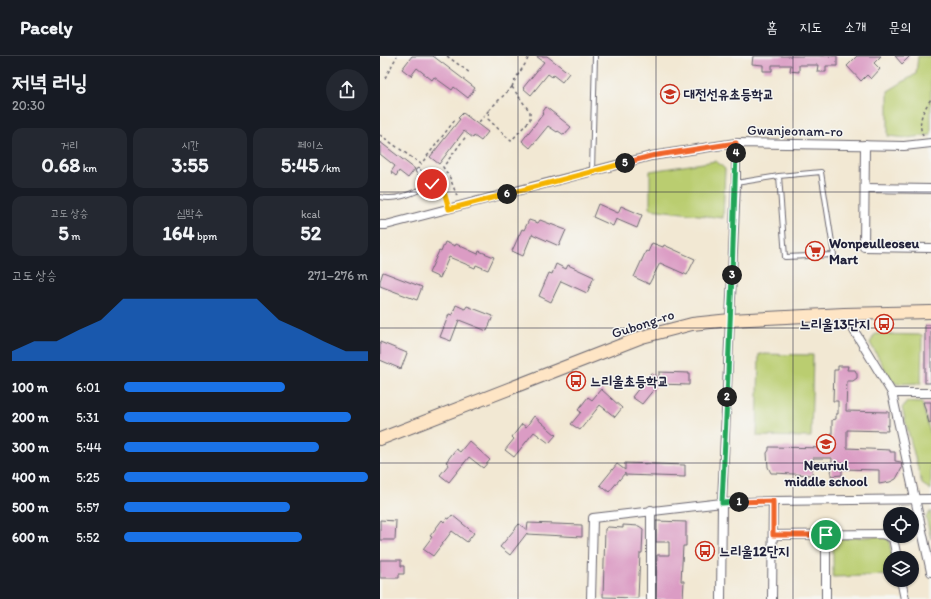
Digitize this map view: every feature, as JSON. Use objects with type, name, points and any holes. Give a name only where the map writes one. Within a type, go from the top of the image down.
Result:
[{"type":"main road","name":"Gubong-ro","points":[[380,439],[642,337],[692,324],[730,320],[844,314],[931,312]]},
{"type":"street","name":"Gwanjeonam-ro","points":[[380,224],[386,225],[651,156],[736,143],[904,146],[928,141]]},
{"type":"street","points":[[720,599],[722,503],[736,183],[736,143]]},
{"type":"street","points":[[865,146],[864,247],[931,248]]},
{"type":"street","points":[[865,188],[931,189]]},
{"type":"street","points":[[844,314],[892,393],[931,572]]},
{"type":"street","points":[[892,393],[931,393]]},
{"type":"street","points":[[592,599],[593,518],[651,510],[722,503],[915,498],[931,499]]},
{"type":"street","points":[[772,599],[773,501]]},
{"type":"street","points":[[651,510],[651,599]]},
{"type":"street","points":[[773,535],[882,534],[893,538],[895,551]]},
{"type":"street","points":[[826,535],[826,599]]},
{"type":"street","points":[[902,587],[905,599]]},
{"type":"lane","points":[[592,172],[595,56]]},
{"type":"lane","points":[[418,171],[432,184]]},
{"type":"lane","points":[[736,183],[779,176],[821,172],[834,255],[785,257],[779,176]]},
{"type":"lane","points":[[380,197],[390,199],[401,198],[441,181],[449,209]]},
{"type":"path","points":[[385,78],[397,56]]},
{"type":"path","points":[[447,56],[470,73]]},
{"type":"path","points":[[479,122],[512,87],[529,56]]},
{"type":"path","points":[[489,110],[488,120],[511,140],[530,120],[530,112],[512,87]]},
{"type":"path","points":[[928,141],[920,129],[920,119],[924,109],[931,99]]},
{"type":"path","points":[[380,135],[421,164],[455,120]]},
{"type":"path","points":[[457,196],[450,178],[443,167],[467,135]]},
{"type":"green space","points":[[918,56],[931,56],[931,135],[907,138],[888,136],[888,91],[916,74]]},
{"type":"green space","points":[[716,161],[725,169],[723,218],[650,209],[650,171]]},
{"type":"green space","points":[[875,334],[922,335],[921,383],[897,384],[892,381],[870,343]]},
{"type":"green space","points":[[759,354],[813,355],[811,437],[757,436]]},
{"type":"green space","points":[[907,402],[922,403],[931,436],[931,490],[922,484],[902,408]]},
{"type":"green space","points":[[931,511],[931,539],[926,517]]},
{"type":"green space","points":[[883,537],[883,543],[890,543],[891,551],[883,551],[883,575],[833,577],[833,543],[835,539]]},
{"type":"building","points":[[412,56],[433,56],[475,88],[468,98],[454,87],[452,90],[434,77],[432,80],[417,68],[411,76],[402,69]]},
{"type":"building","points":[[536,56],[547,56],[569,73],[562,82],[553,75],[552,77],[548,74],[531,95],[523,88],[544,62]]},
{"type":"building","points":[[753,56],[837,56],[837,66],[826,66],[826,72],[817,72],[818,65],[799,65],[799,72],[790,71],[791,65],[772,65],[772,71],[763,71],[763,65],[752,64]]},
{"type":"building","points":[[857,56],[881,56],[874,63],[880,69],[871,79],[867,75],[861,81],[847,66]]},
{"type":"building","points":[[895,56],[910,56],[902,64]]},
{"type":"building","points":[[546,107],[571,127],[564,135],[548,126],[530,148],[522,141],[543,114],[542,113]]},
{"type":"building","points":[[463,113],[488,132],[481,141],[474,136],[473,138],[464,131],[439,164],[430,157],[460,119],[458,118]]},
{"type":"building","points":[[380,142],[415,169],[408,178],[399,171],[396,176],[391,172],[395,166],[380,154]]},
{"type":"building","points":[[598,204],[618,213],[621,206],[642,215],[637,228],[616,219],[613,226],[593,217]]},
{"type":"building","points":[[529,220],[538,223],[540,220],[566,230],[559,246],[532,234],[523,256],[512,251],[522,229],[524,230]]},
{"type":"building","points":[[445,242],[455,246],[456,244],[478,254],[479,251],[494,257],[488,270],[476,265],[475,268],[449,257],[440,278],[429,273],[439,251],[441,252]]},
{"type":"building","points":[[652,243],[663,247],[664,245],[695,259],[687,275],[660,263],[649,284],[634,277],[646,251],[648,252]]},
{"type":"building","points":[[556,264],[566,269],[568,265],[594,277],[587,293],[561,281],[551,302],[539,296],[549,273],[552,274]]},
{"type":"building","points":[[383,272],[422,287],[417,300],[380,286]]},
{"type":"building","points":[[456,305],[465,309],[467,306],[493,316],[487,331],[459,320],[451,341],[440,337],[449,314],[452,315]]},
{"type":"building","points":[[925,325],[931,325],[931,383],[925,383]]},
{"type":"building","points":[[380,342],[407,353],[401,369],[380,360]]},
{"type":"building","points":[[838,366],[848,366],[847,370],[855,370],[857,374],[857,378],[853,381],[847,381],[846,411],[889,412],[889,426],[887,425],[888,431],[847,430],[847,448],[890,450],[890,452],[895,452],[895,461],[901,462],[902,468],[896,479],[890,482],[879,484],[879,470],[842,469],[842,475],[831,476],[832,458],[813,458],[812,475],[771,473],[768,467],[767,453],[769,447],[832,448],[832,420],[836,419],[836,414],[838,414],[838,401],[833,401],[834,370],[838,370]]},
{"type":"building","points":[[659,372],[689,373],[689,385],[659,383],[642,404],[632,397],[651,373],[659,379]]},
{"type":"building","points":[[601,389],[622,408],[615,417],[600,405],[580,430],[571,424],[581,412],[578,410],[588,397],[592,400]]},
{"type":"building","points":[[923,402],[931,402],[931,422],[929,423]]},
{"type":"building","points":[[534,416],[556,435],[549,443],[534,432],[514,457],[505,450],[514,439],[512,437],[522,424],[526,427]]},
{"type":"building","points":[[469,441],[490,460],[483,468],[469,457],[449,482],[440,475],[449,464],[446,462],[456,449],[460,452]]},
{"type":"building","points":[[625,463],[685,465],[685,477],[625,475],[625,473],[609,492],[600,485],[617,464],[625,470]]},
{"type":"building","points":[[452,515],[474,533],[467,542],[452,531],[433,556],[423,549],[432,537],[430,536],[442,520],[444,522]]},
{"type":"building","points":[[380,520],[396,521],[395,540],[380,540]]},
{"type":"building","points":[[656,521],[686,522],[686,546],[683,546],[681,581],[684,581],[683,599],[656,599],[657,555],[669,555],[669,542],[656,542]]},
{"type":"building","points":[[528,523],[582,525],[582,537],[527,533],[510,555],[500,547],[519,524],[527,530]]},
{"type":"building","points":[[623,525],[639,526],[643,529],[642,553],[640,553],[638,598],[603,597],[605,529],[608,527],[623,528]]},
{"type":"building","points":[[380,560],[401,560],[401,566],[404,566],[404,574],[399,574],[399,578],[380,578]]},
{"type":"place","name":"대전선유초등학교","points":[[670,94]]},
{"type":"place","name":"Wonpeulleoseu Mart","points":[[815,251]]},
{"type":"place","name":"느리울13단지","points":[[884,324]]},
{"type":"place","name":"느리울초등학교","points":[[576,381]]},
{"type":"place","name":"Neuriul middle school","points":[[826,444]]},
{"type":"place","name":"느리울12단지","points":[[705,551]]},
{"type":"route","points":[[432,184],[441,181],[449,209],[651,156],[736,143],[736,183],[722,503],[773,501],[773,535],[826,535]]}]
